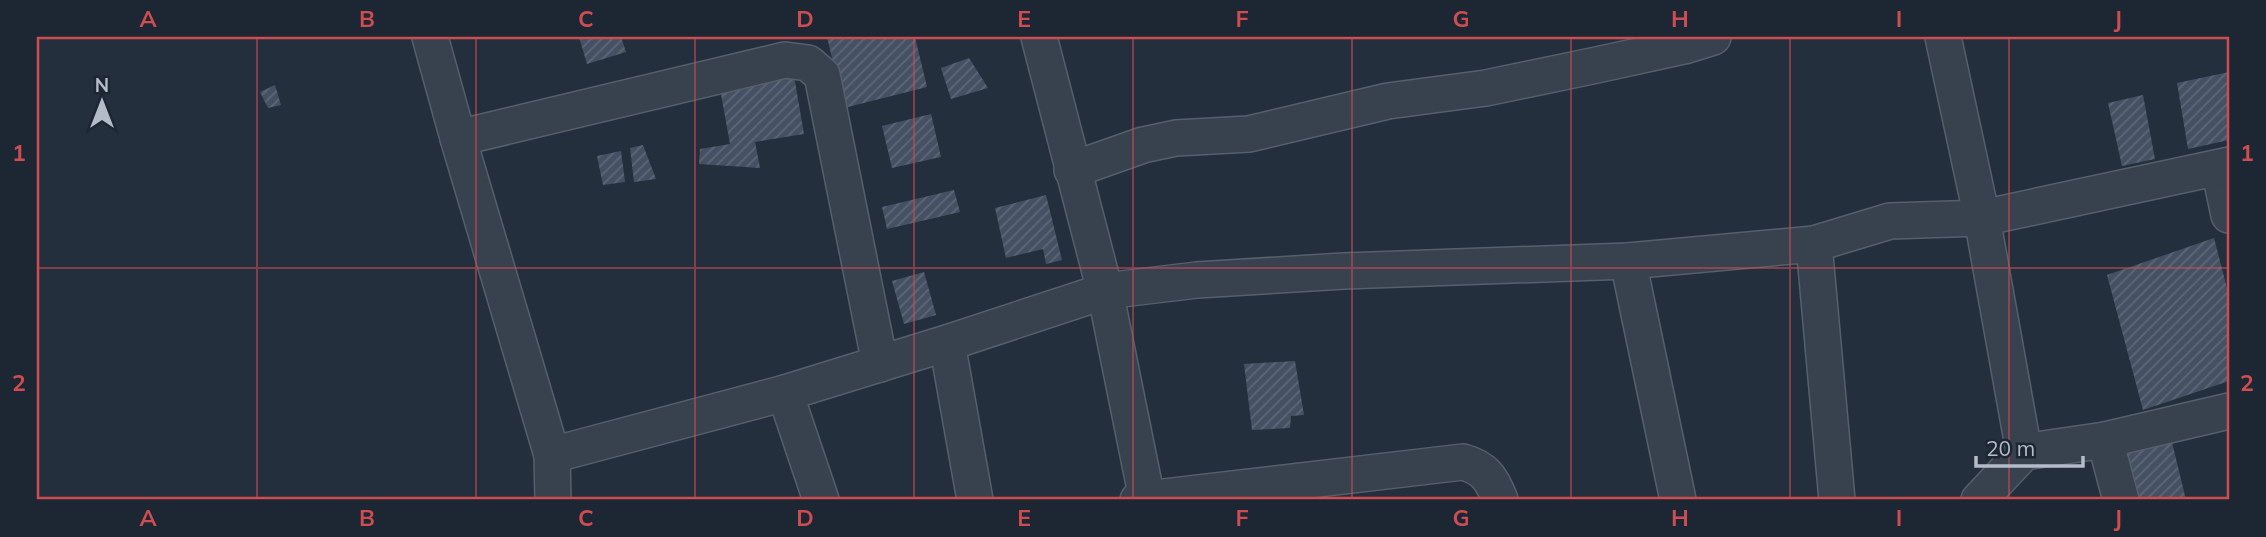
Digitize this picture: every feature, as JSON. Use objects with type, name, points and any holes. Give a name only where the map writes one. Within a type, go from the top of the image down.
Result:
[{"type":"street","points":[[430,37],[552,455],[553,500]]},
{"type":"street","points":[[1040,37],[1105,291],[1142,500],[1463,462],[1479,467],[1495,487],[1500,500]]},
{"type":"street","points":[[1072,170],[1143,145],[1176,138],[1249,134],[1388,101],[1486,88],[1684,46],[1713,37]]},
{"type":"street","points":[[1953,39],[2024,452]]},
{"type":"street","points":[[458,138],[785,60],[808,63],[822,75],[880,364]]},
{"type":"street","points":[[552,455],[785,393],[1105,291],[1197,280],[1344,271],[1628,261],[1814,244],[1890,221],[1982,218],[2224,166],[2229,215]]},
{"type":"street","points":[[1814,244],[1837,500]]},
{"type":"street","points":[[1628,261],[1678,500]]},
{"type":"street","points":[[947,343],[975,500]]},
{"type":"street","points":[[785,393],[821,500]]},
{"type":"street","points":[[1979,500],[2024,452],[2105,440],[2229,411]]},
{"type":"street","points":[[2105,440],[2121,500]]},
{"type":"building","points":[[579,37],[621,37],[626,52],[587,64]]},
{"type":"building","points":[[827,37],[915,37],[927,87],[844,108]]},
{"type":"building","points":[[969,58],[988,88],[951,99],[941,68]]},
{"type":"building","points":[[2229,72],[2229,140],[2188,149],[2177,83]]},
{"type":"building","points":[[794,76],[804,134],[755,142],[760,168],[699,164],[700,149],[730,144],[720,89]]},
{"type":"building","points":[[275,85],[281,105],[268,108],[260,92]]},
{"type":"building","points":[[2143,95],[2155,159],[2122,166],[2108,103]]},
{"type":"building","points":[[931,114],[941,157],[892,168],[882,126]]},
{"type":"building","points":[[643,145],[656,179],[634,182],[630,148]]},
{"type":"building","points":[[621,151],[625,182],[603,185],[597,156]]},
{"type":"building","points":[[954,190],[960,212],[887,229],[882,207]]},
{"type":"building","points":[[1046,195],[1062,260],[1046,264],[1043,249],[1006,258],[995,208]]},
{"type":"building","points":[[2214,238],[2229,296],[2229,381],[2143,410],[2107,275]]},
{"type":"building","points":[[924,272],[936,315],[904,324],[892,281]]},
{"type":"building","points":[[1295,361],[1304,415],[1291,416],[1290,428],[1252,430],[1244,364]]},
{"type":"building","points":[[2170,434],[2186,500],[2132,500],[2119,443]]}]
